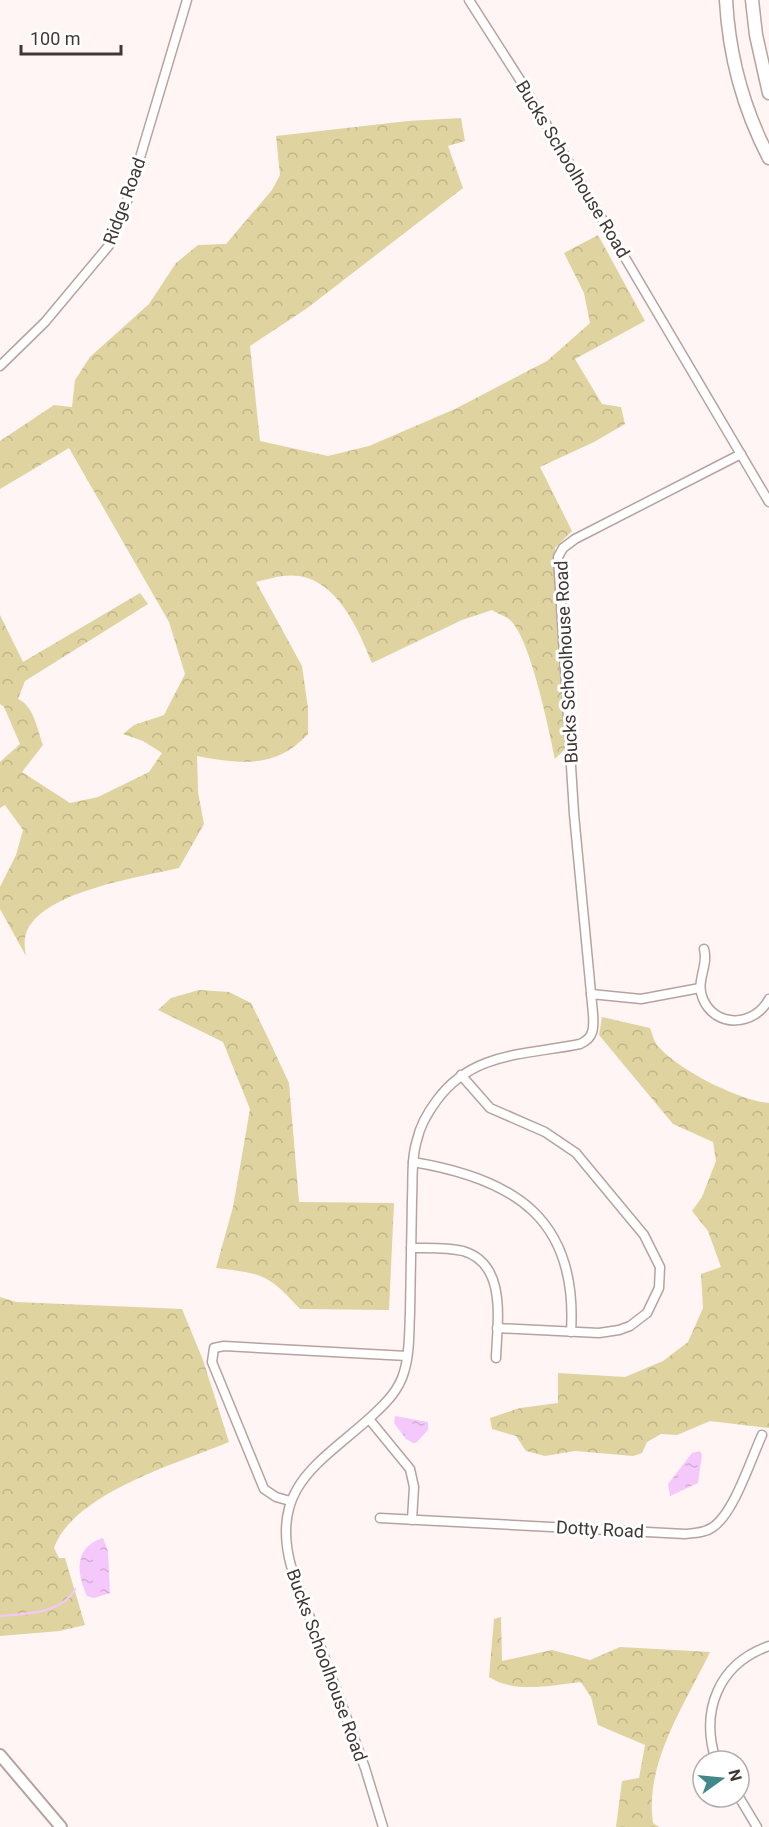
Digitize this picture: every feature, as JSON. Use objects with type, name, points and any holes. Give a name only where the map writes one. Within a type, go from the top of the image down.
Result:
[{"type":"highway","points":[[726,0],[731,48],[738,78],[751,118],[769,158]]},
{"type":"highway","points":[[752,0],[763,74],[769,93]]},
{"type":"main road","points":[[0,1755],[61,1827]]},
{"type":"street","name":"Ridge Road","points":[[0,366],[35,334],[86,277],[111,243],[125,208],[187,0]]},
{"type":"street","name":"Bucks Schoolhouse Road","points":[[383,1827],[365,1768],[291,1566],[285,1533],[290,1501],[297,1486],[313,1465],[369,1419],[398,1387],[407,1356],[413,1162],[417,1139],[431,1108],[461,1075],[500,1057],[583,1043],[591,1036],[593,1012],[574,814],[558,557],[563,548],[575,539],[741,454],[522,83],[469,0]]},
{"type":"street","points":[[741,454],[769,502]]},
{"type":"street","points":[[704,949],[706,957],[700,988],[707,1006],[714,1014],[728,1021],[750,1018],[761,1011],[769,999]]},
{"type":"street","points":[[591,994],[641,999],[700,988]]},
{"type":"street","points":[[461,1075],[489,1108],[545,1132],[576,1153],[644,1235],[657,1258],[661,1278],[651,1306],[639,1320],[610,1332],[497,1328]]},
{"type":"street","points":[[413,1162],[434,1165],[501,1189],[525,1203],[544,1221],[555,1236],[566,1263],[571,1296],[571,1332]]},
{"type":"street","points":[[411,1248],[458,1250],[480,1260],[491,1275],[496,1288],[496,1358]]},
{"type":"street","points":[[290,1501],[276,1497],[264,1489],[212,1362],[214,1348],[224,1346],[407,1356]]},
{"type":"street","points":[[369,1419],[410,1469],[414,1487],[412,1520]]},
{"type":"street","name":"Dotty Road","points":[[380,1518],[686,1534],[702,1532],[714,1527],[725,1516],[762,1435]]},
{"type":"street","points":[[714,1749],[709,1725],[713,1701],[724,1679],[739,1661],[769,1646]]},
{"type":"street","points":[[746,1809],[756,1827]]},
{"type":"green space","points":[[461,118],[465,141],[448,146],[463,188],[306,309],[250,346],[260,441],[328,456],[369,446],[455,409],[547,361],[590,323],[584,293],[564,253],[598,235],[645,321],[575,359],[602,404],[621,407],[625,424],[594,442],[540,467],[572,531],[555,548],[565,749],[555,759],[526,648],[512,622],[505,617],[492,610],[462,620],[372,663],[359,632],[329,590],[315,581],[300,576],[283,576],[256,582],[302,666],[308,708],[308,734],[283,753],[257,761],[228,761],[197,756],[198,792],[204,824],[179,868],[91,889],[47,909],[32,922],[25,938],[26,956],[0,909],[0,887],[16,855],[23,830],[5,805],[0,808],[0,762],[20,744],[4,707],[0,704],[0,615],[23,662],[140,593],[148,604],[25,681],[18,699],[31,712],[43,745],[22,772],[70,803],[98,797],[149,772],[162,753],[143,741],[123,734],[134,725],[164,715],[185,674],[169,622],[69,448],[0,489],[0,441],[54,405],[72,407],[75,380],[90,357],[149,304],[176,263],[198,245],[226,244],[272,190],[280,175],[276,136],[408,121]]},
{"type":"green space","points":[[199,990],[229,992],[251,1003],[269,1040],[289,1083],[299,1202],[394,1203],[389,1310],[300,1309],[280,1288],[263,1277],[216,1268],[233,1207],[250,1109],[223,1042],[158,1010],[171,998]]},
{"type":"green space","points":[[602,1017],[650,1028],[657,1045],[678,1064],[726,1090],[769,1103],[769,1428],[710,1421],[677,1435],[661,1434],[647,1442],[642,1453],[633,1456],[575,1451],[545,1456],[526,1451],[516,1436],[492,1429],[490,1418],[520,1408],[558,1403],[558,1373],[625,1377],[663,1361],[688,1342],[703,1308],[701,1274],[721,1267],[708,1231],[692,1211],[702,1197],[716,1161],[713,1142],[673,1124],[599,1035]]},
{"type":"green space","points":[[0,1297],[16,1302],[182,1309],[203,1360],[229,1442],[130,1482],[82,1511],[65,1529],[54,1548],[59,1558],[65,1558],[85,1625],[60,1631],[0,1636]]},
{"type":"green space","points":[[501,1617],[502,1661],[552,1650],[590,1660],[620,1647],[710,1652],[660,1757],[652,1801],[653,1823],[659,1827],[616,1827],[622,1781],[639,1778],[645,1745],[598,1725],[591,1697],[581,1682],[522,1687],[499,1682],[489,1677],[494,1619]]},
{"type":"water","points":[[395,1416],[428,1422],[428,1430],[417,1442],[413,1443],[406,1439],[394,1423]]},
{"type":"water","points":[[700,1451],[702,1455],[698,1483],[670,1496],[668,1484],[692,1453]]},
{"type":"water","points":[[103,1538],[108,1551],[110,1593],[94,1598],[87,1596],[83,1587],[80,1561],[87,1547]]},
{"type":"waterway","points":[[0,1616],[52,1608],[69,1597],[75,1589]]}]
